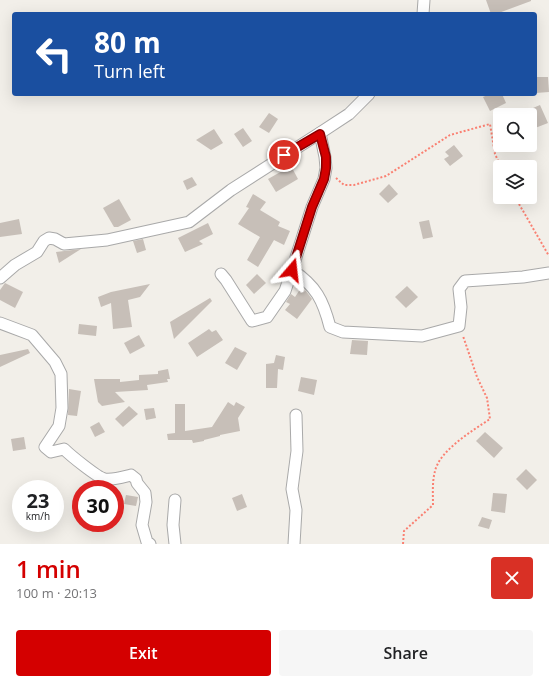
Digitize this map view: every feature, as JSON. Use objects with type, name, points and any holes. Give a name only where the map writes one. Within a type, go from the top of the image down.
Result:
[{"type":"street","points":[[423,12],[424,0]]},
{"type":"street","points":[[0,278],[15,265],[37,252],[44,241],[49,238],[55,239],[64,244],[107,240],[183,225],[231,190],[349,114],[367,96]]},
{"type":"street","points":[[221,274],[252,321],[267,316],[285,290],[312,207],[324,179],[326,157],[320,134]]},
{"type":"street","points":[[292,270],[302,276],[317,292],[325,309],[330,327],[344,332],[422,336],[459,326],[461,307],[459,289],[465,281],[523,277],[549,273]]},
{"type":"street","points":[[0,323],[32,335],[55,362],[61,374],[62,408],[59,426],[45,447],[51,452],[64,449],[70,456],[104,479],[122,478],[131,475],[136,479],[137,483],[145,492],[146,502],[142,525],[147,542],[150,544]]},
{"type":"street","points":[[294,544],[296,510],[292,489],[297,451],[296,415]]},
{"type":"street","points":[[175,500],[173,525],[175,544]]},
{"type":"path","points":[[326,170],[344,185],[354,185],[386,176],[450,134],[490,124],[495,154],[498,160]]},
{"type":"path","points":[[519,204],[549,256]]},
{"type":"path","points":[[403,544],[404,531],[432,505],[435,472],[441,458],[463,437],[490,419],[487,398],[477,378],[459,326]]},
{"type":"building","points":[[486,0],[531,0],[501,12],[490,12]]},
{"type":"building","points":[[537,77],[548,77],[549,92],[537,93]]},
{"type":"building","points":[[503,96],[506,103],[493,108],[490,111],[483,97]]},
{"type":"building","points":[[540,105],[548,123],[537,127],[537,108],[533,108]]},
{"type":"building","points":[[269,113],[278,119],[269,133],[259,127]]},
{"type":"building","points":[[243,128],[252,141],[243,147],[234,134]]},
{"type":"building","points":[[214,129],[223,143],[211,150],[196,140]]},
{"type":"building","points":[[454,145],[463,156],[450,166],[444,159],[449,156],[445,152]]},
{"type":"building","points":[[291,166],[298,179],[276,192],[268,179]]},
{"type":"building","points":[[192,177],[197,185],[187,190],[183,181]]},
{"type":"building","points":[[389,184],[398,194],[388,203],[379,194]]},
{"type":"building","points":[[253,194],[266,202],[260,210],[280,222],[278,226],[290,231],[284,245],[274,240],[258,267],[247,260],[260,237],[238,224],[249,208],[246,207]]},
{"type":"building","points":[[119,199],[131,220],[118,227],[114,227],[103,208]]},
{"type":"building","points":[[19,219],[22,234],[0,237],[0,223]]},
{"type":"building","points":[[429,220],[433,237],[423,239],[419,222]]},
{"type":"building","points":[[208,223],[213,234],[199,241],[203,244],[185,252],[178,238]]},
{"type":"building","points":[[143,239],[146,250],[137,253],[133,241]]},
{"type":"building","points":[[81,249],[59,263],[56,252]]},
{"type":"building","points":[[257,274],[266,283],[254,294],[246,285]]},
{"type":"building","points":[[5,283],[23,292],[15,308],[0,300],[0,290]]},
{"type":"building","points":[[150,284],[140,297],[128,300],[132,327],[113,329],[111,303],[101,307],[98,297],[111,292]]},
{"type":"building","points":[[407,286],[418,297],[406,308],[395,297]]},
{"type":"building","points":[[301,288],[306,291],[312,299],[297,319],[285,310],[290,304],[286,302],[291,294],[295,297]]},
{"type":"building","points":[[210,298],[212,301],[174,339],[170,322]]},
{"type":"building","points":[[79,324],[97,326],[96,336],[78,334]]},
{"type":"building","points":[[209,329],[212,332],[216,330],[223,340],[197,357],[188,343]]},
{"type":"building","points":[[139,335],[145,346],[130,354],[124,343]]},
{"type":"building","points":[[352,340],[368,341],[367,355],[350,354]]},
{"type":"building","points":[[235,347],[247,353],[237,370],[225,363]]},
{"type":"building","points":[[28,349],[30,353],[0,367],[0,355]]},
{"type":"building","points":[[276,355],[285,357],[283,370],[278,369],[277,388],[266,388],[266,364],[274,363]]},
{"type":"building","points":[[168,369],[170,379],[167,379],[168,382],[147,385],[148,390],[115,392],[125,402],[102,406],[98,402],[94,379],[120,379],[120,382],[139,380],[139,375],[158,374],[158,371]]},
{"type":"building","points":[[301,377],[317,380],[314,395],[298,391]]},
{"type":"building","points":[[69,389],[81,391],[77,416],[68,415]]},
{"type":"building","points":[[228,402],[234,406],[236,402],[245,407],[238,418],[240,431],[193,443],[192,440],[168,440],[167,434],[175,433],[175,404],[185,404],[185,431],[212,427]]},
{"type":"building","points":[[129,406],[138,414],[123,427],[115,419]]},
{"type":"building","points":[[154,408],[156,418],[146,420],[144,409]]},
{"type":"building","points":[[99,422],[105,432],[95,437],[90,427]]},
{"type":"building","points":[[485,432],[503,448],[494,458],[476,441]]},
{"type":"building","points":[[24,437],[26,449],[13,451],[11,439]]},
{"type":"building","points":[[526,469],[537,480],[527,490],[516,479]]},
{"type":"building","points":[[493,493],[507,494],[505,513],[491,511]]},
{"type":"building","points":[[242,494],[247,507],[237,511],[232,498]]},
{"type":"building","points":[[126,495],[138,497],[136,506],[124,504]]},
{"type":"building","points":[[482,517],[492,520],[489,529],[478,526]]},
{"type":"route","points":[[284,155],[320,134],[326,157],[324,179],[312,207],[292,270]]}]
